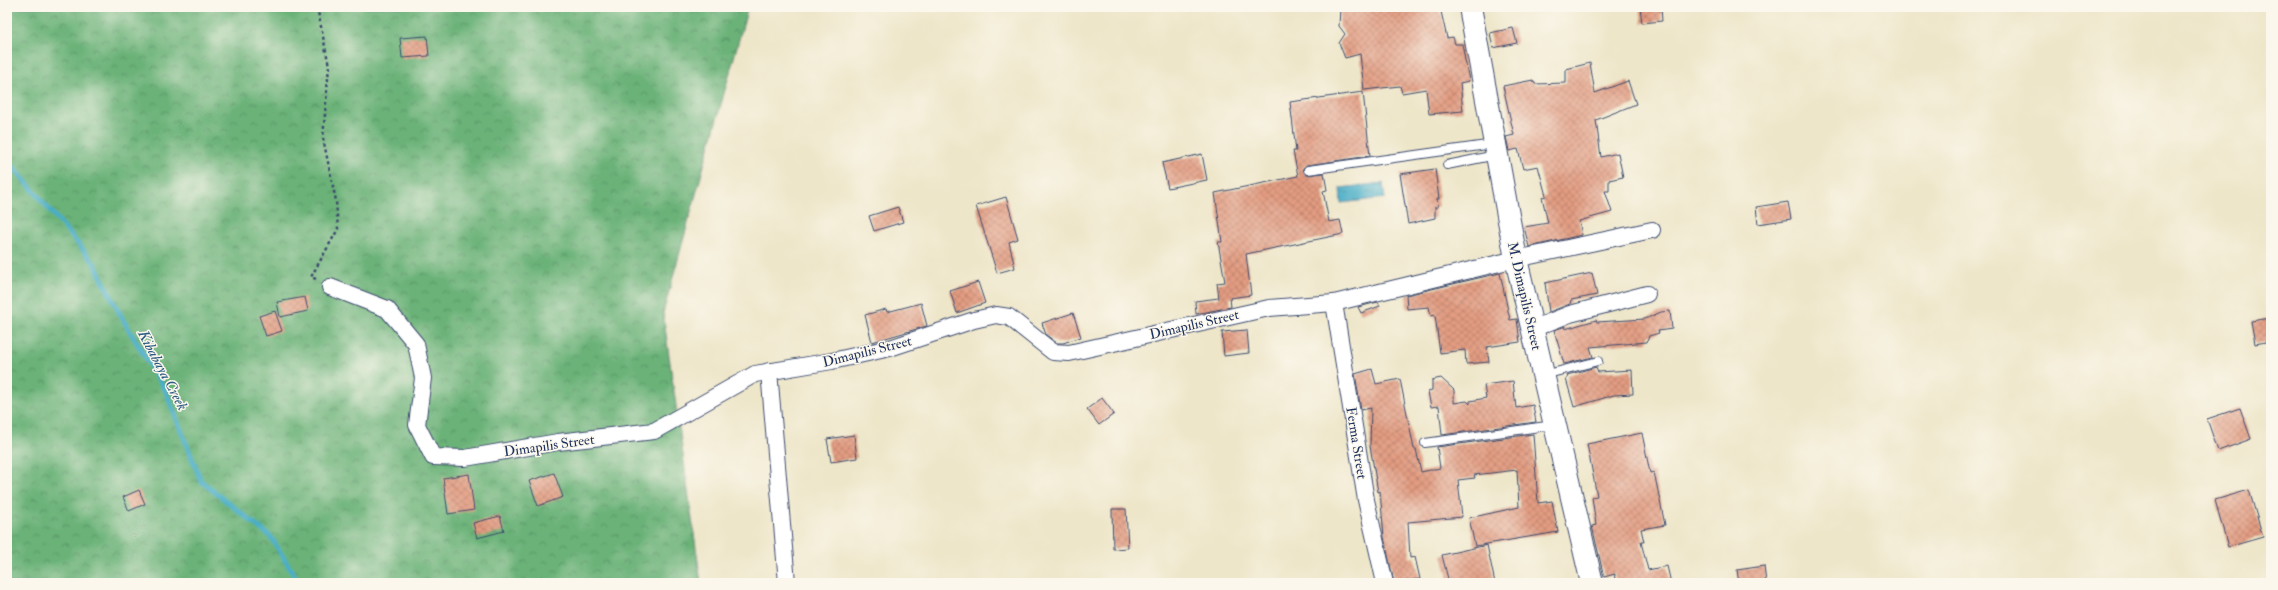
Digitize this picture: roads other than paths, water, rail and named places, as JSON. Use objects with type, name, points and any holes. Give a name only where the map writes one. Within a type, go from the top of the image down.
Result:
[{"type":"main road","name":"M. Dimapilis Street","points":[[1470,7],[1516,259],[1592,583]]},
{"type":"street","name":"Dimapilis Street","points":[[330,287],[387,309],[416,344],[423,378],[417,425],[433,457],[465,458],[558,442],[654,432],[755,374],[890,348],[974,320],[996,315],[1009,317],[1053,352],[1069,353],[1270,308],[1334,303],[1516,259],[1652,230]]},
{"type":"street","points":[[1532,329],[1570,314],[1647,294]]},
{"type":"street","name":"Ferma Street","points":[[1334,303],[1366,500],[1385,583]]},
{"type":"street","points":[[769,371],[787,583]]},
{"type":"lane","points":[[1447,164],[1496,149]]},
{"type":"lane","points":[[1308,170],[1496,149]]},
{"type":"lane","points":[[1543,375],[1598,361]]},
{"type":"lane","points":[[1425,443],[1555,425]]},
{"type":"water","points":[[1383,183],[1385,198],[1341,203],[1340,188]]},
{"type":"waterway","name":"Kibabaya Creek","points":[[7,164],[11,164],[94,263],[122,318],[166,392],[201,481],[271,537],[299,583]]}]
